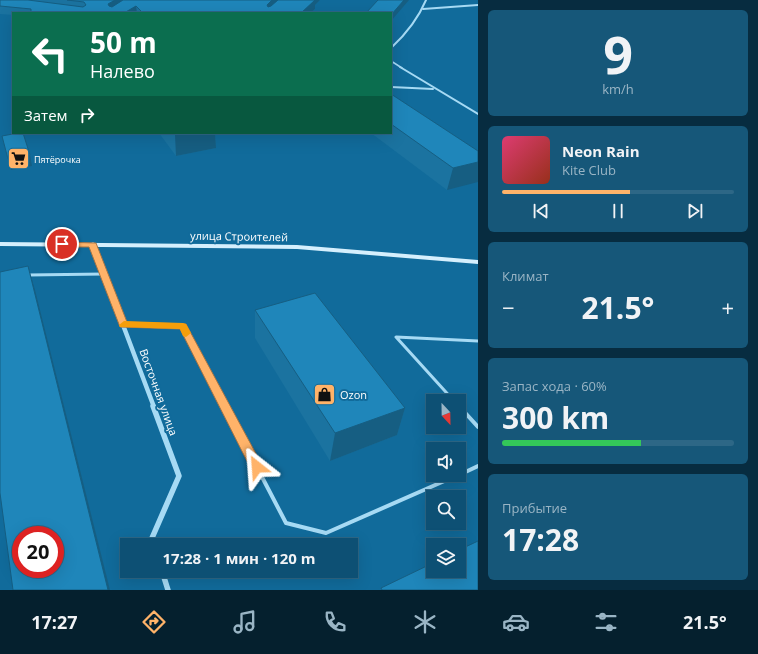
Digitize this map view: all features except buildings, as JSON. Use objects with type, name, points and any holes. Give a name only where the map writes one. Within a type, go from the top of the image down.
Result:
[{"type":"main road","name":"улица Строителей","points":[[0,244],[296,247],[478,262]]},
{"type":"street","points":[[392,47],[408,32],[423,9],[426,0]]},
{"type":"street","points":[[423,9],[478,5]]},
{"type":"street","name":"Восточная улица","points":[[93,244],[179,476],[152,538]]},
{"type":"street","points":[[164,578],[168,590]]},
{"type":"lane","points":[[392,62],[478,114]]},
{"type":"lane","points":[[392,87],[435,89]]},
{"type":"lane","points":[[22,275],[105,274]]},
{"type":"lane","points":[[123,325],[183,326],[286,524],[326,533],[442,482]]},
{"type":"lane","points":[[448,394],[396,338],[478,341]]},
{"type":"lane","points":[[466,414],[478,427]]},
{"type":"lane","points":[[466,471],[478,466]]},
{"type":"slow traffic","points":[[124,325],[183,326],[186,333]]},
{"type":"place","name":"Пятёрочка","points":[[19,159]]},
{"type":"place","name":"Ozon","points":[[324,394]]},
{"type":"route","points":[[62,244],[93,244],[123,325],[183,326],[257,467]]}]
